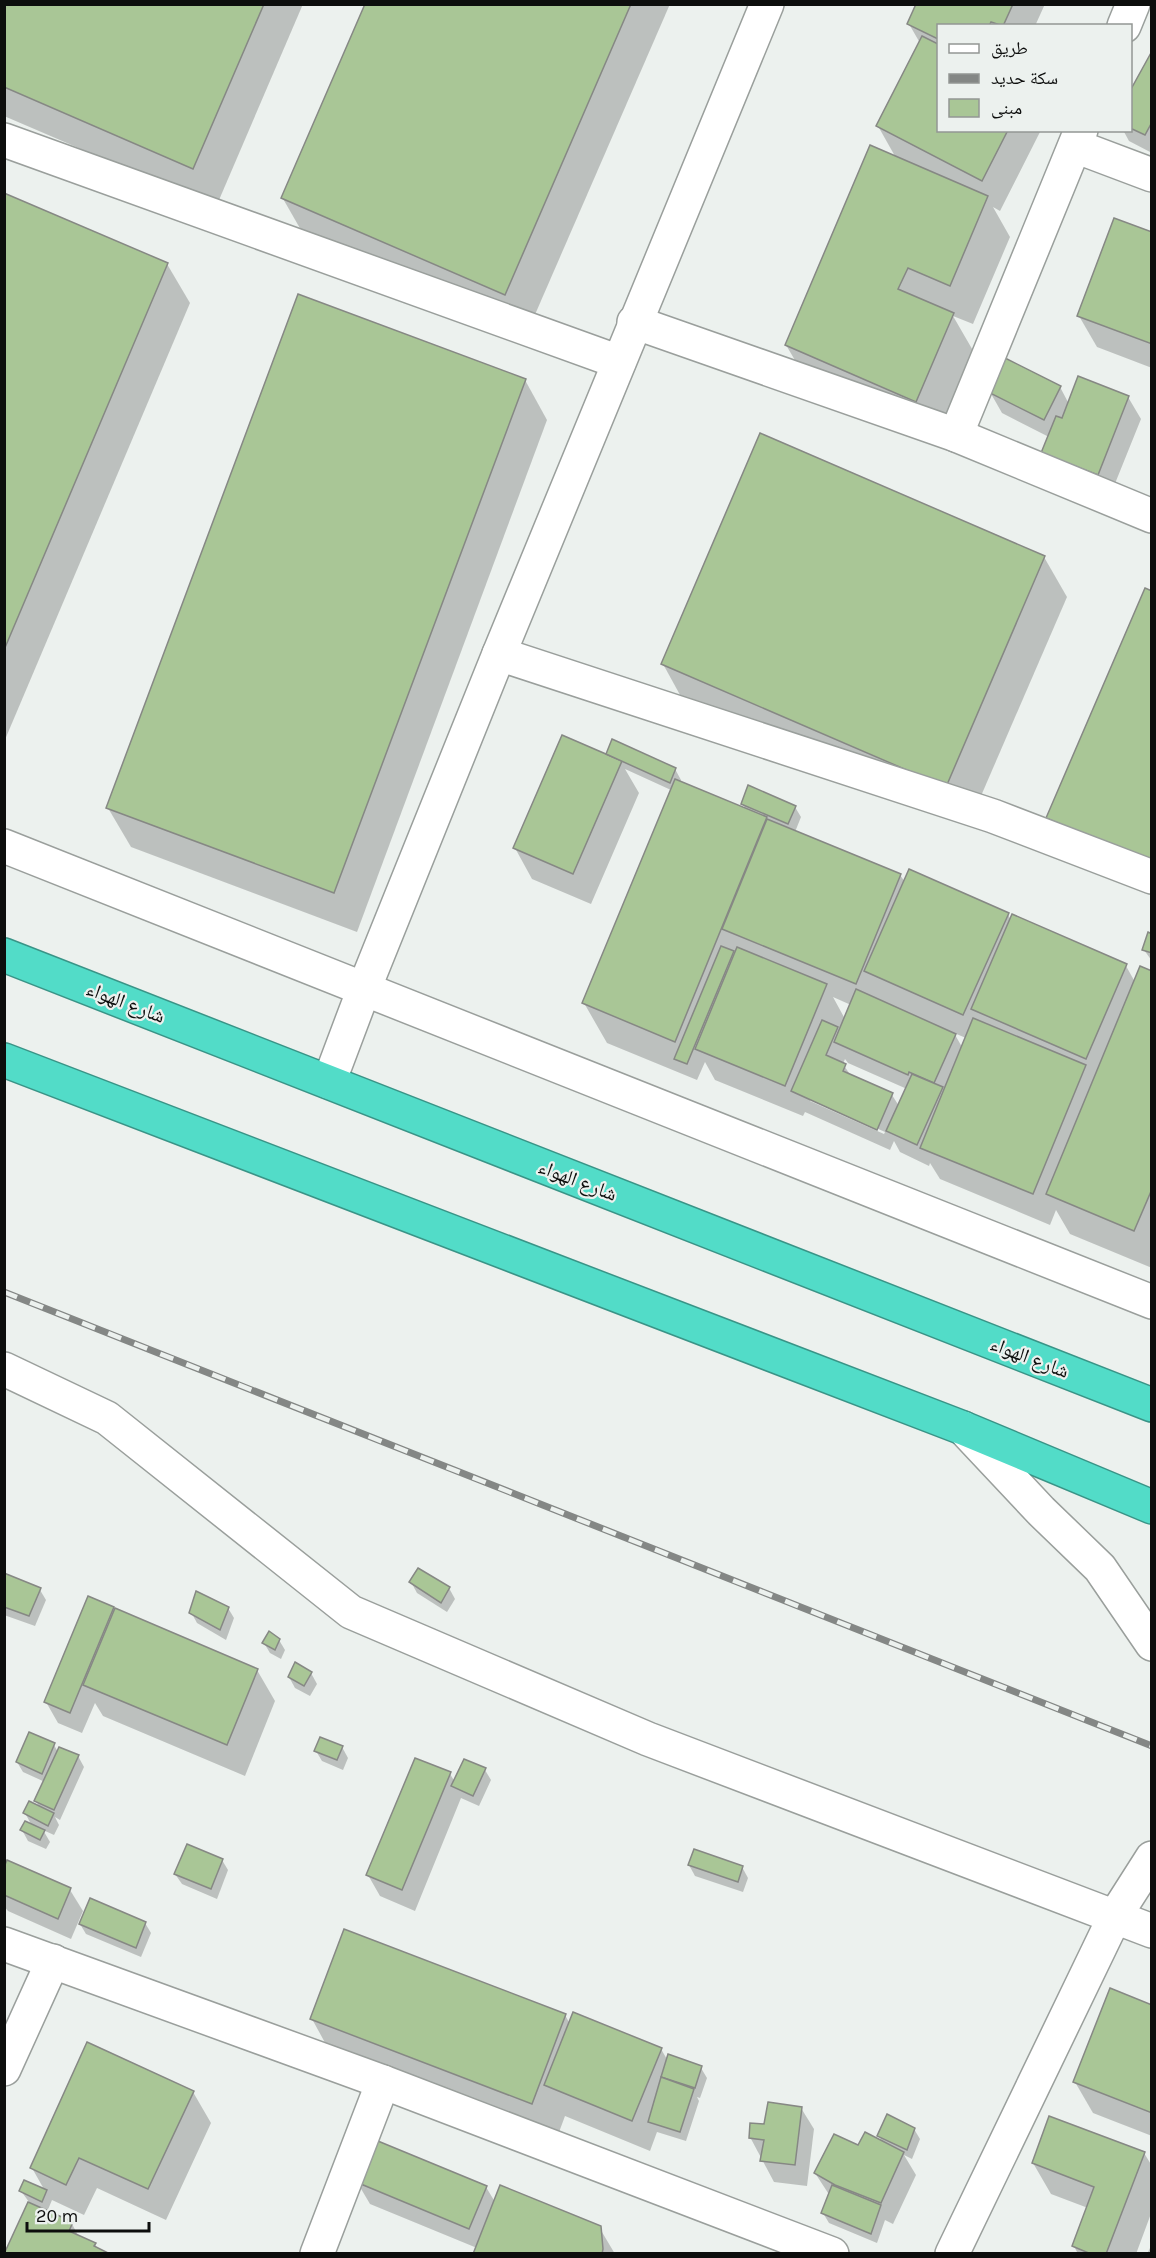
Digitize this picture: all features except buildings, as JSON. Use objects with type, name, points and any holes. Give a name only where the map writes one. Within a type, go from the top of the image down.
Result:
[{"type":"highway","name":"شارع الهواء","points":[[4,955],[1152,1404]]},
{"type":"highway","points":[[4,1060],[963,1428],[1152,1507]]},
{"type":"street","points":[[329,1082],[364,989],[499,654],[767,4]]},
{"type":"street","points":[[1125,24],[1133,4]]},
{"type":"street","points":[[956,435],[1078,138],[1152,175]]},
{"type":"street","points":[[4,140],[619,362]]},
{"type":"street","points":[[634,322],[956,435],[1152,516]]},
{"type":"street","points":[[499,654],[993,816],[1152,877]]},
{"type":"street","points":[[4,846],[1152,1302]]},
{"type":"street","points":[[4,1369],[107,1418],[351,1612],[648,1739],[1152,1931]]},
{"type":"street","points":[[963,1428],[1041,1511],[1100,1568],[1152,1644]]},
{"type":"street","points":[[952,2253],[1115,1916],[1152,1857]]},
{"type":"street","points":[[4,1944],[383,2082],[832,2253]]},
{"type":"street","points":[[4,2069],[53,1961]]},
{"type":"street","points":[[317,2253],[383,2082]]},
{"type":"railway","points":[[4,1292],[1152,1746]]}]
